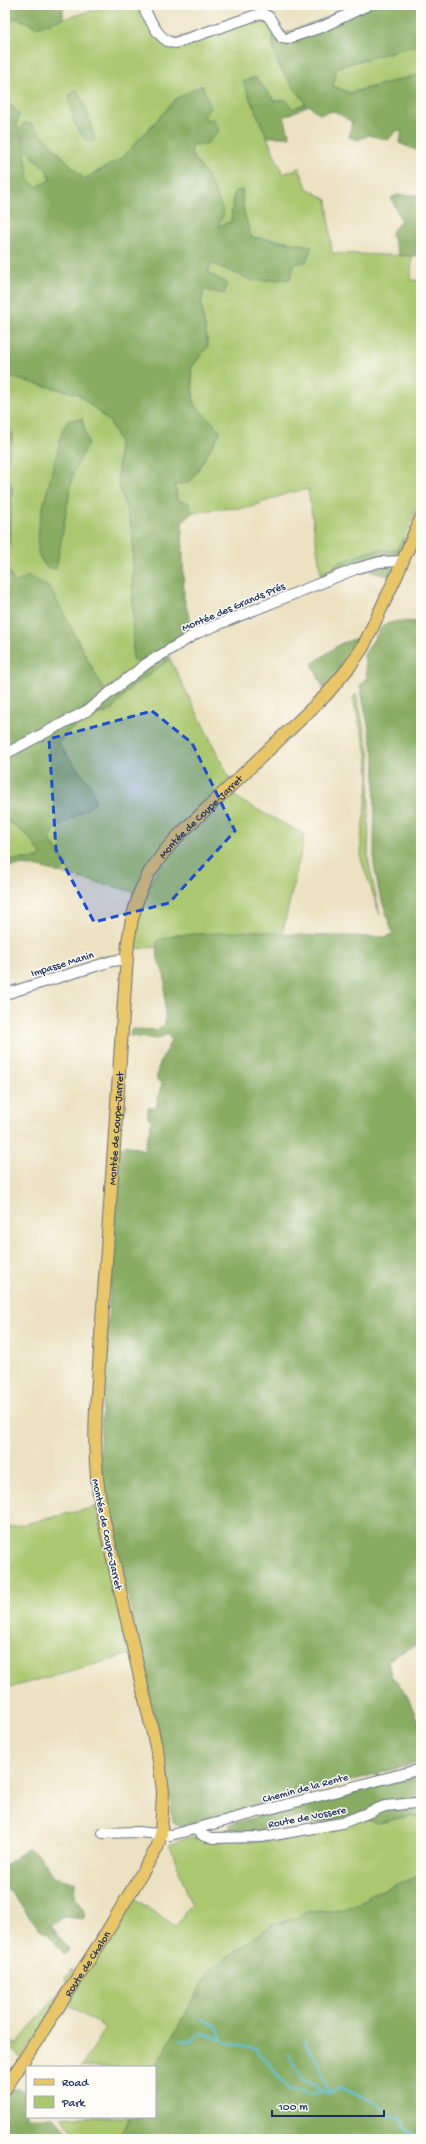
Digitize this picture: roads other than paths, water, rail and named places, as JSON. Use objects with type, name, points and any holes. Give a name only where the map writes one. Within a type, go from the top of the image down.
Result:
[{"type":"main road","name":"Montée de Coupe-Jarret","points":[[161,1834],[163,1792],[159,1760],[98,1495],[95,1459],[130,930],[135,905],[144,883],[156,862],[178,836],[339,681],[363,647],[421,520]]},
{"type":"main road","name":"Route de Chalon","points":[[5,2089],[133,1890],[157,1848],[161,1834]]},
{"type":"street","points":[[142,5],[162,37],[171,43],[179,43],[262,13],[269,17],[282,38],[286,38],[322,27],[362,6]]},
{"type":"street","name":"Montée des Grands Prés","points":[[5,754],[88,710],[146,664],[197,632],[358,568],[380,562],[403,561]]},
{"type":"street","name":"Impasse Manin","points":[[5,994],[112,961],[127,959]]},
{"type":"street","name":"Chemin de la Rente","points":[[103,1833],[122,1832],[171,1835],[196,1830],[379,1779],[421,1769]]},
{"type":"street","name":"Route de Vossere","points":[[196,1830],[204,1836],[212,1838],[261,1837],[310,1827],[332,1825],[361,1816],[385,1806],[415,1803],[421,1805]]},
{"type":"waterway","points":[[202,2019],[217,2026],[222,2039]]},
{"type":"waterway","points":[[180,2040],[191,2041],[201,2033],[222,2039],[231,2044],[256,2049],[290,2090],[301,2091],[311,2095],[323,2090],[330,2093],[339,2087],[373,2101],[389,2116],[401,2117],[407,2129],[421,2139]]},
{"type":"waterway","points":[[304,2041],[318,2063],[330,2093]]},
{"type":"waterway","points":[[288,2054],[304,2081],[316,2084],[322,2090]]}]
